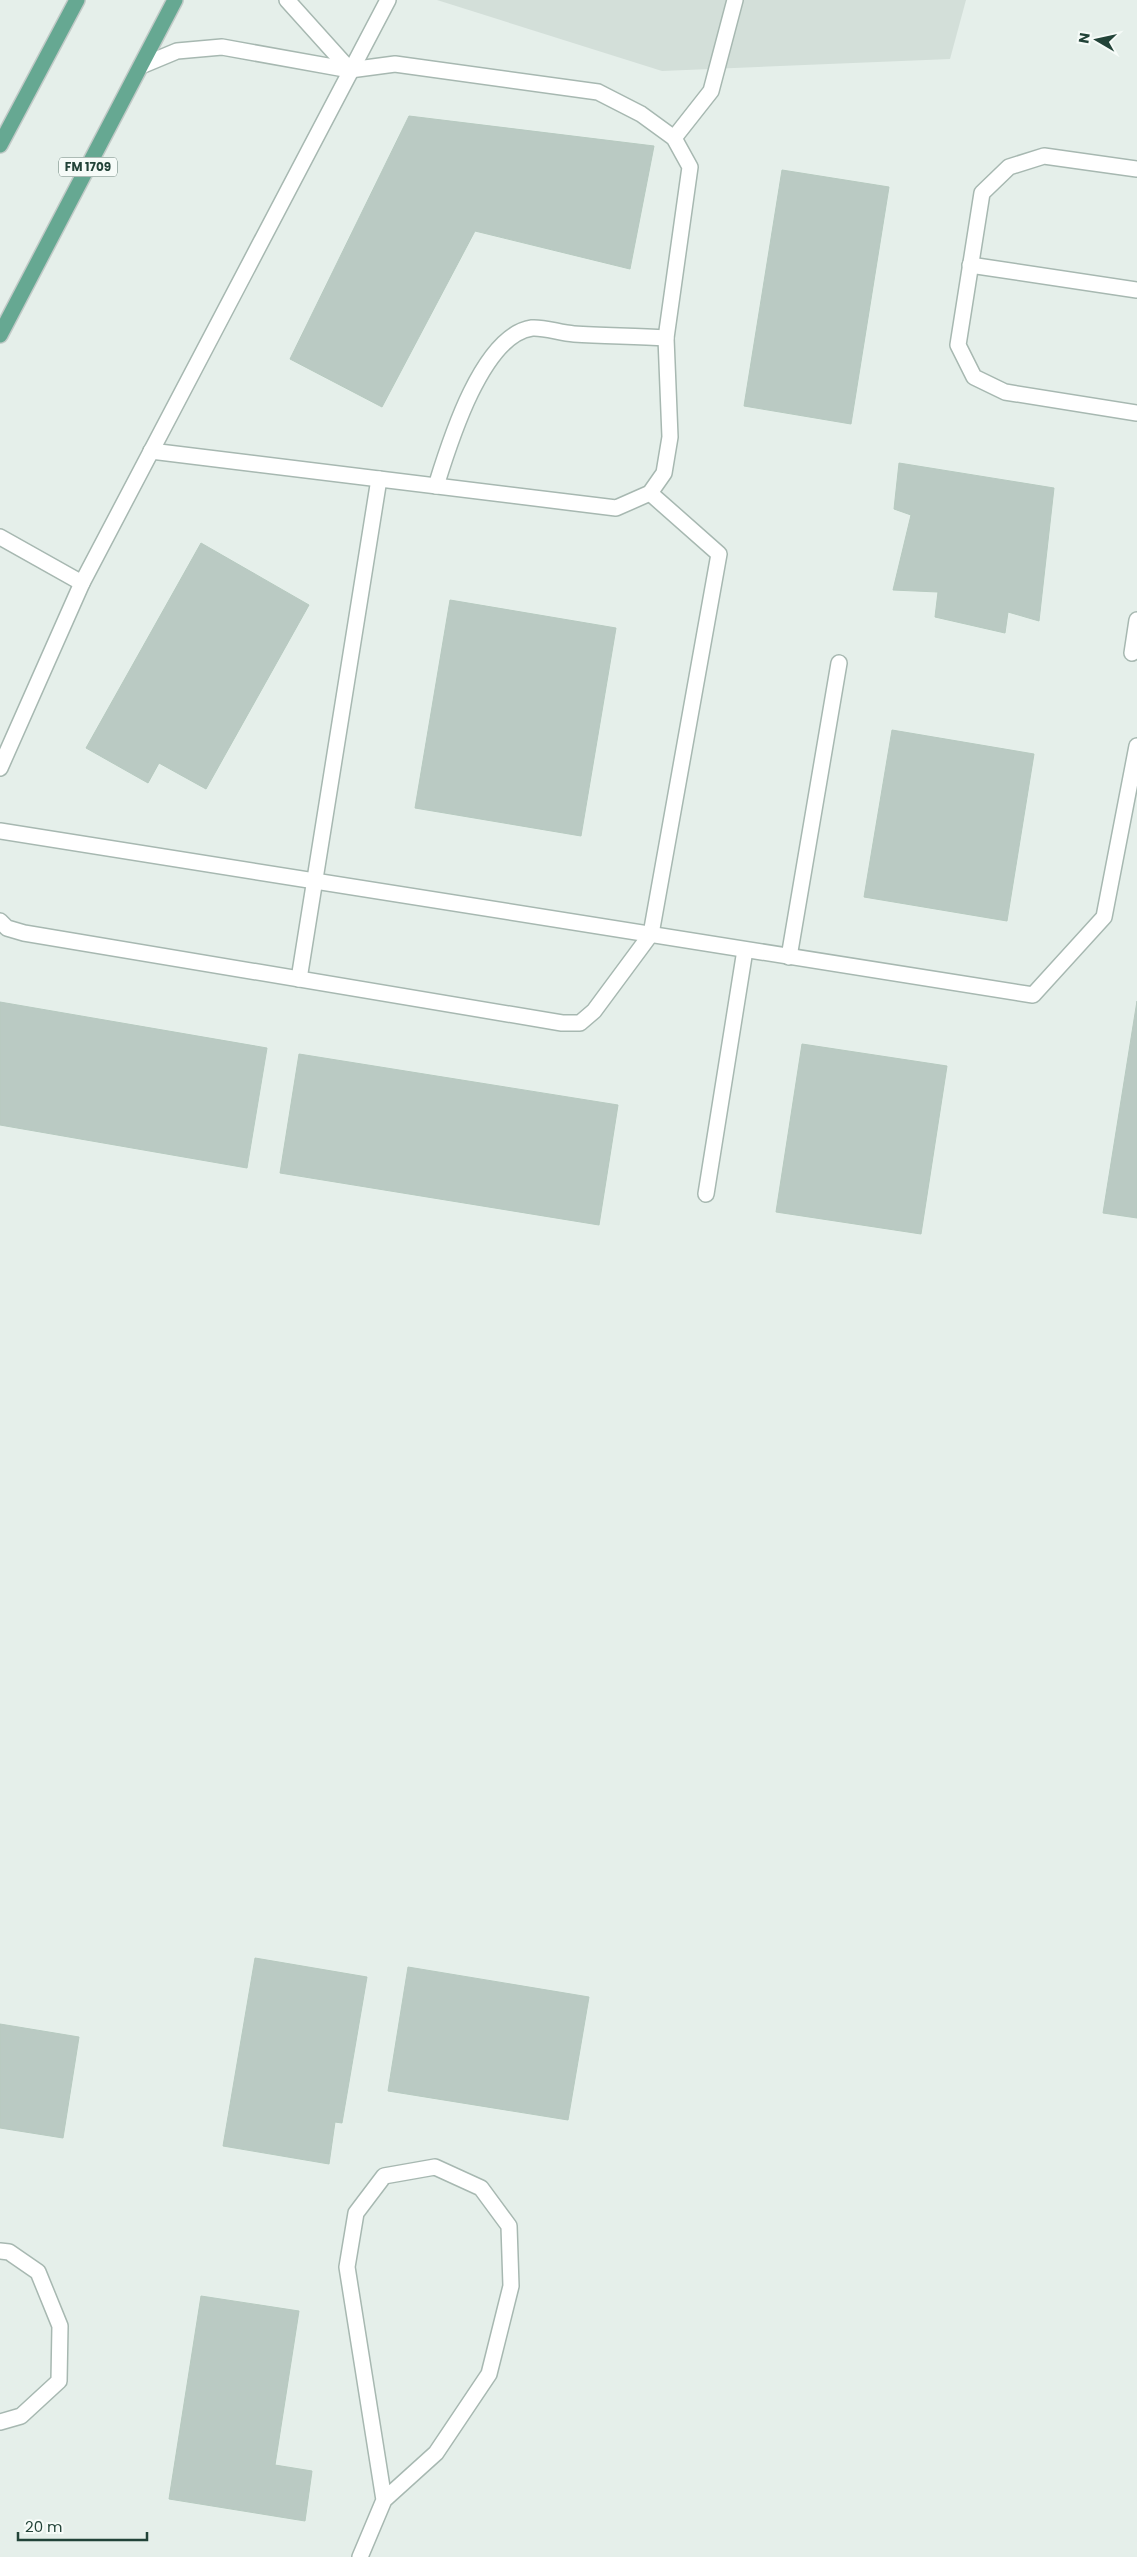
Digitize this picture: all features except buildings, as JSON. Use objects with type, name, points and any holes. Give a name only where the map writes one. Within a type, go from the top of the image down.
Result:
[{"type":"main road","points":[[0,145],[77,0]]},
{"type":"main road","name":"FM 1709","points":[[0,335],[176,0]]},
{"type":"lane","points":[[287,0],[350,70]]},
{"type":"lane","points":[[0,768],[82,583],[388,0]]},
{"type":"lane","points":[[674,138],[711,90],[735,0]]},
{"type":"lane","points":[[141,66],[177,51],[222,46],[350,70],[395,64],[598,92],[641,114],[674,138],[690,167],[666,338],[670,437],[664,473],[650,493],[616,508],[151,451]]},
{"type":"lane","points":[[1137,169],[1044,156],[1009,167],[982,193],[958,345],[974,377],[1005,392],[1137,413]]},
{"type":"lane","points":[[970,265],[1137,290]]},
{"type":"lane","points":[[436,486],[453,430],[486,363],[507,338],[532,328],[572,334],[666,338]]},
{"type":"lane","points":[[299,979],[380,478]]},
{"type":"lane","points":[[0,921],[7,928],[24,933],[562,1023],[580,1022],[594,1011],[651,934],[719,554],[650,493]]},
{"type":"lane","points":[[0,537],[82,583]]},
{"type":"lane","points":[[1132,653],[1137,620]]},
{"type":"lane","points":[[790,957],[839,663]]},
{"type":"lane","points":[[0,831],[1033,995],[1104,917],[1137,746]]},
{"type":"lane","points":[[706,1194],[745,950]]},
{"type":"lane","points":[[360,2557],[384,2500],[436,2453],[489,2374],[511,2286],[509,2226],[481,2188],[435,2167],[384,2176],[356,2213],[347,2266],[384,2500]]},
{"type":"lane","points":[[0,2251],[8,2252],[38,2272],[60,2326],[59,2381],[21,2416],[0,2422]]},
{"type":"shaded area","points":[[437,0],[966,0],[950,59],[662,71]]}]
